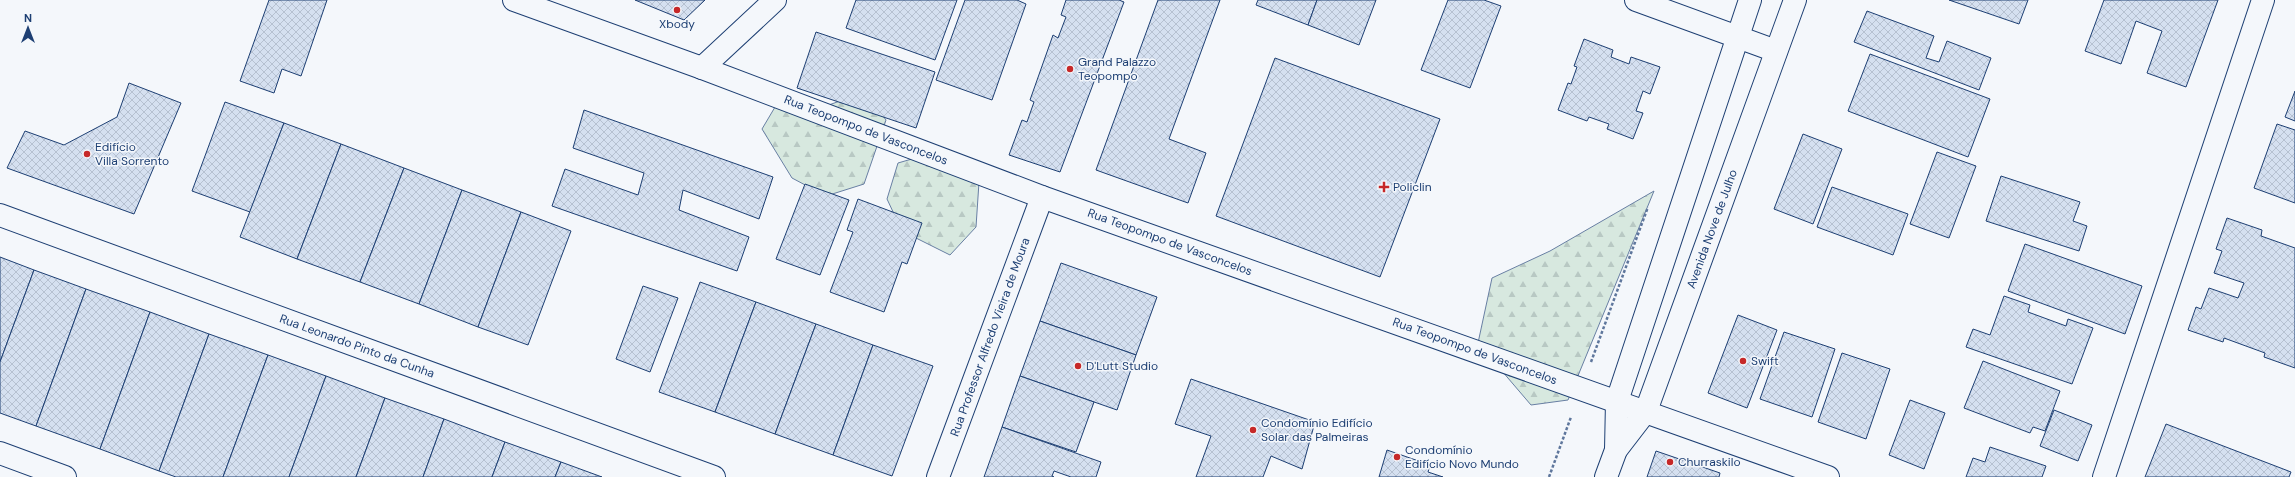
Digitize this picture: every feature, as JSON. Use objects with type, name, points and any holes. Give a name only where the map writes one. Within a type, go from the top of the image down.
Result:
[{"type":"street","name":"Rua Teopompo de Vasconcelos","points":[[514,0],[702,68],[1042,197],[1828,477]]},
{"type":"street","points":[[702,68],[775,0]]},
{"type":"street","points":[[1636,0],[1776,51]]},
{"type":"street","name":"Avenida Nove de Julho","points":[[1616,450],[1617,401],[1750,0]]},
{"type":"street","name":"Avenida Nove de Julho","points":[[1606,477],[1616,450],[1646,411],[1795,0]]},
{"type":"street","points":[[2104,477],[2263,0]]},
{"type":"street","name":"Rua Professor Alfredo Vieira de Moura","points":[[938,477],[1042,197]]},
{"type":"street","name":"Rua Leonardo Pinto da Cunha","points":[[0,215],[714,477]]},
{"type":"street","points":[[0,453],[65,477]]},
{"type":"path","points":[[1549,477],[1648,206]]},
{"type":"green space","points":[[865,92],[886,120],[864,184],[826,196],[792,178],[762,129],[778,102],[812,111]]},
{"type":"green space","points":[[929,154],[979,182],[976,227],[950,255],[902,231],[887,199],[898,163]]},
{"type":"green space","points":[[1654,191],[1568,400],[1531,405],[1478,343],[1492,278],[1550,251]]},
{"type":"building","points":[[269,0],[327,0],[301,76],[282,69],[274,93],[240,81]]},
{"type":"building","name":"Xbody","points":[[635,0],[705,0],[684,20]]},
{"type":"building","points":[[856,0],[957,0],[935,60],[846,28]]},
{"type":"building","points":[[965,0],[1017,0],[1026,4],[992,100],[936,80]]},
{"type":"building","name":"Grand Palazzo Teopompo","points":[[1066,0],[1119,0],[1124,2],[1060,172],[1009,155],[1022,120],[1027,122],[1034,102],[1030,100],[1053,35],[1058,38],[1066,17],[1061,15]]},
{"type":"building","points":[[1158,0],[1220,0],[1169,139],[1206,153],[1188,203],[1096,170]]},
{"type":"building","points":[[1258,0],[1317,0],[1308,25],[1256,5]]},
{"type":"building","points":[[1317,0],[1376,0],[1359,45],[1308,25]]},
{"type":"building","points":[[1448,0],[1484,0],[1501,6],[1470,88],[1421,70]]},
{"type":"building","points":[[1949,0],[2028,0],[2019,24]]},
{"type":"building","points":[[2104,0],[2218,0],[2186,87],[2147,73],[2162,31],[2136,21],[2121,64],[2085,51]]},
{"type":"building","points":[[1867,11],[1934,36],[1926,58],[1939,62],[1947,41],[1991,58],[1979,90],[1854,42]]},
{"type":"building","points":[[816,32],[935,72],[916,128],[797,88]]},
{"type":"building","points":[[1584,39],[1613,50],[1611,57],[1629,64],[1631,57],[1660,67],[1650,94],[1643,91],[1636,111],[1643,113],[1633,139],[1607,129],[1609,124],[1589,117],[1587,121],[1558,110],[1568,83],[1571,84],[1577,67],[1574,66]]},
{"type":"building","points":[[1870,54],[1990,99],[1968,157],[1848,111]]},
{"type":"building","points":[[1275,58],[1440,119],[1380,277],[1216,216]]},
{"type":"building","name":"Edifício Villa Sorrento","points":[[129,83],[181,103],[134,214],[7,168],[25,131],[64,145],[117,117]]},
{"type":"building","points":[[2295,91],[2295,121],[2285,117]]},
{"type":"building","points":[[225,102],[284,123],[250,212],[192,191]]},
{"type":"building","points":[[584,110],[773,177],[759,219],[683,190],[679,210],[749,237],[737,271],[552,206],[565,169],[638,195],[644,173],[573,148]]},
{"type":"building","points":[[284,123],[341,144],[297,259],[240,237]]},
{"type":"building","points":[[2277,124],[2295,130],[2295,203],[2254,188]]},
{"type":"building","points":[[1803,134],[1842,149],[1813,224],[1774,209]]},
{"type":"building","points":[[341,144],[404,168],[360,282],[297,259]]},
{"type":"building","points":[[1937,152],[1976,166],[1949,238],[1910,224]]},
{"type":"building","points":[[404,168],[462,190],[419,304],[360,282]]},
{"type":"building","points":[[2001,176],[2080,202],[2073,221],[2087,226],[2079,251],[1986,221]]},
{"type":"building","points":[[805,184],[849,200],[820,275],[776,259]]},
{"type":"building","points":[[1832,187],[1908,214],[1893,255],[1817,227]]},
{"type":"building","points":[[462,190],[521,212],[478,327],[419,304]]},
{"type":"building","points":[[858,199],[922,223],[907,264],[902,262],[884,312],[830,292],[853,232],[847,230]]},
{"type":"building","points":[[521,212],[571,231],[528,345],[478,327]]},
{"type":"building","points":[[2227,218],[2262,230],[2261,236],[2295,248],[2295,368],[2264,357],[2265,353],[2224,338],[2223,342],[2188,330],[2196,307],[2201,309],[2209,288],[2238,298],[2244,283],[2214,273],[2222,251],[2216,249]]},
{"type":"building","points":[[2025,244],[2142,286],[2125,334],[2008,291]]},
{"type":"building","points":[[0,257],[34,270],[0,362]]},
{"type":"building","points":[[1061,263],[1157,297],[1136,355],[1040,321]]},
{"type":"building","points":[[34,270],[86,289],[36,426],[0,413],[0,362]]},
{"type":"building","points":[[700,282],[756,302],[715,412],[659,392]]},
{"type":"building","points":[[643,286],[678,298],[650,372],[616,359]]},
{"type":"building","points":[[86,289],[150,312],[100,449],[36,426]]},
{"type":"building","points":[[2004,296],[2030,305],[2028,312],[2066,326],[2068,319],[2093,328],[2072,384],[1966,347],[1973,329],[1990,335]]},
{"type":"building","points":[[756,302],[816,324],[775,434],[715,412]]},
{"type":"building","points":[[150,312],[209,334],[159,471],[100,449]]},
{"type":"building","name":"Swift","points":[[1738,315],[1777,330],[1747,408],[1708,393]]},
{"type":"building","name":"D'Lutt Studio","points":[[1040,321],[1136,355],[1117,410],[1020,376]]},
{"type":"building","points":[[816,324],[873,345],[833,455],[775,434]]},
{"type":"building","points":[[1784,332],[1835,349],[1812,417],[1760,399]]},
{"type":"building","points":[[209,334],[268,355],[223,477],[176,477],[159,471]]},
{"type":"building","points":[[873,345],[933,366],[892,476],[833,455]]},
{"type":"building","points":[[1842,353],[1890,369],[1866,439],[1818,422]]},
{"type":"building","points":[[268,355],[326,376],[289,477],[223,477]]},
{"type":"building","points":[[1983,361],[2060,391],[2045,431],[2033,427],[2030,433],[1964,408]]},
{"type":"building","points":[[326,376],[385,398],[356,477],[289,477]]},
{"type":"building","points":[[1020,376],[1094,402],[1076,452],[1002,427]]},
{"type":"building","name":"Condomínio Edifício Solar das Palmeiras","points":[[1191,379],[1315,422],[1302,469],[1271,456],[1263,477],[1196,477],[1211,436],[1175,424]]},
{"type":"building","points":[[385,398],[444,419],[423,477],[356,477]]},
{"type":"building","points":[[1910,400],[1945,413],[1924,469],[1889,455]]},
{"type":"building","points":[[2054,410],[2092,425],[2078,461],[2040,446]]},
{"type":"building","points":[[444,419],[505,442],[492,477],[423,477]]},
{"type":"building","points":[[2166,424],[2291,472],[2289,477],[2145,477]]},
{"type":"building","points":[[1002,427],[1101,462],[1096,477],[1071,477],[1054,471],[1052,476],[1054,477],[984,477]]},
{"type":"building","points":[[505,442],[561,462],[555,477],[492,477]]},
{"type":"building","points":[[1990,447],[2046,466],[2042,477],[1966,477],[1973,458],[1985,462]]},
{"type":"building","name":"Condomínio Edifício Novo Mundo","points":[[1387,450],[1430,465],[1428,472],[1443,477],[1379,477]]},
{"type":"building","name":"Churraskilo","points":[[1656,451],[1720,473],[1719,477],[1647,477]]},
{"type":"building","points":[[561,462],[602,477],[555,477]]},
{"type":"place","name":"Xbody","points":[[677,10]]},
{"type":"place","name":"Grand Palazzo Teopompo","points":[[1070,69]]},
{"type":"place","name":"Edifício Villa Sorrento","points":[[87,154]]},
{"type":"place","name":"Policlin","points":[[1384,187]]},
{"type":"place","name":"Swift","points":[[1743,361]]},
{"type":"place","name":"D'Lutt Studio","points":[[1078,366]]},
{"type":"place","name":"Condomínio Edifício Solar das Palmeiras","points":[[1253,430]]},
{"type":"place","name":"Condomínio Edifício Novo Mundo","points":[[1397,457]]},
{"type":"place","name":"Churraskilo","points":[[1670,462]]}]
